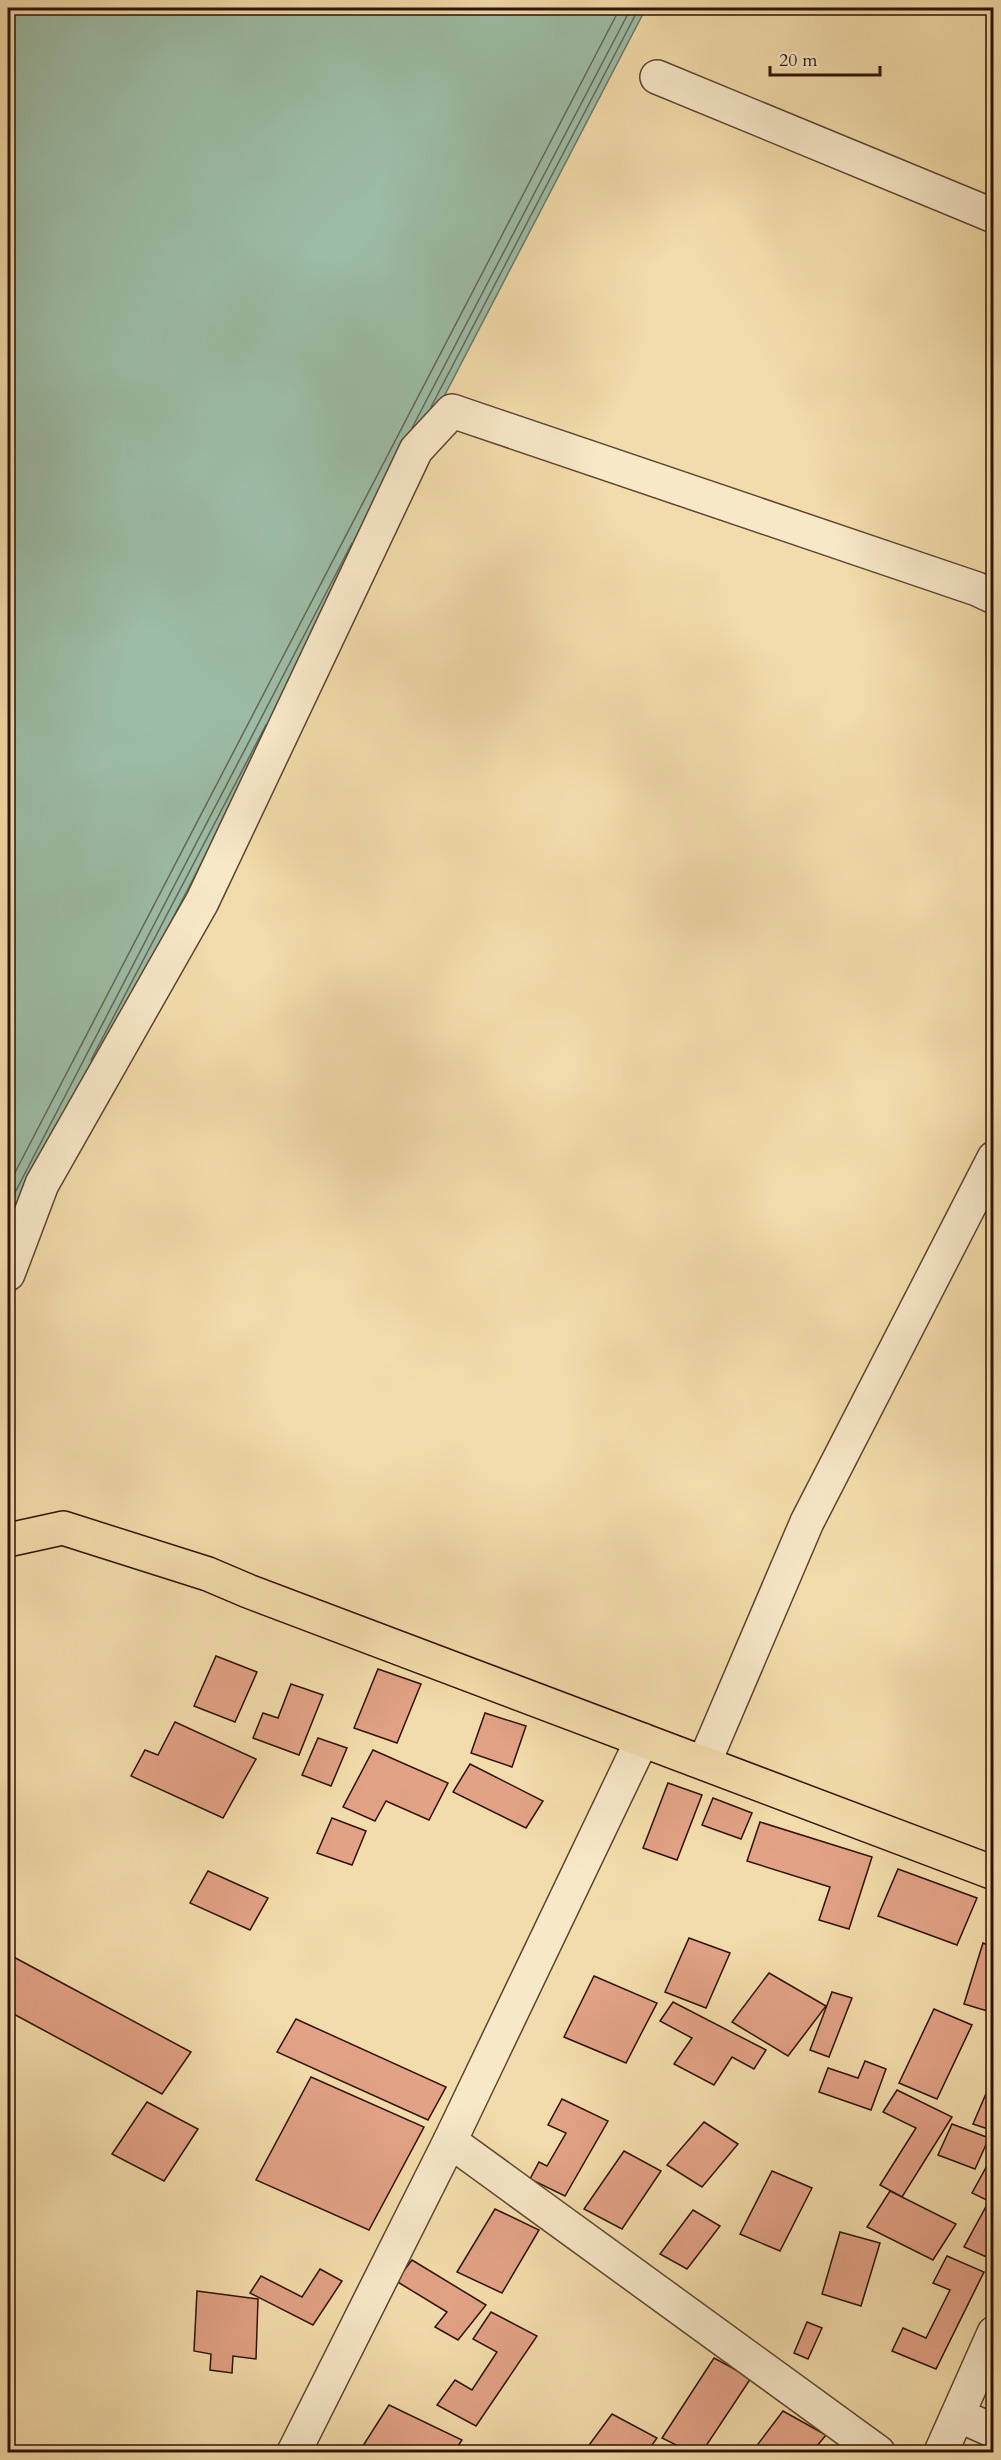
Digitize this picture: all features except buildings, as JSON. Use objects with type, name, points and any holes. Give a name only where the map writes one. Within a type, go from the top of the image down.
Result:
[{"type":"main road","points":[[8,1540],[63,1528],[208,1574],[258,1596],[993,1873]]},
{"type":"street","points":[[657,77],[993,216]]},
{"type":"street","points":[[8,1274],[42,1184],[202,902],[416,450],[452,411],[977,589],[993,597]]},
{"type":"street","points":[[704,1763],[807,1522],[993,1158]]},
{"type":"street","points":[[294,2452],[450,2140],[642,1740]]},
{"type":"street","points":[[450,2140],[878,2452]]},
{"type":"street","points":[[941,2452],[993,2332]]},
{"type":"street","points":[[958,2415],[993,2431]]},
{"type":"water","points":[[8,8],[646,8],[8,1235]]}]
